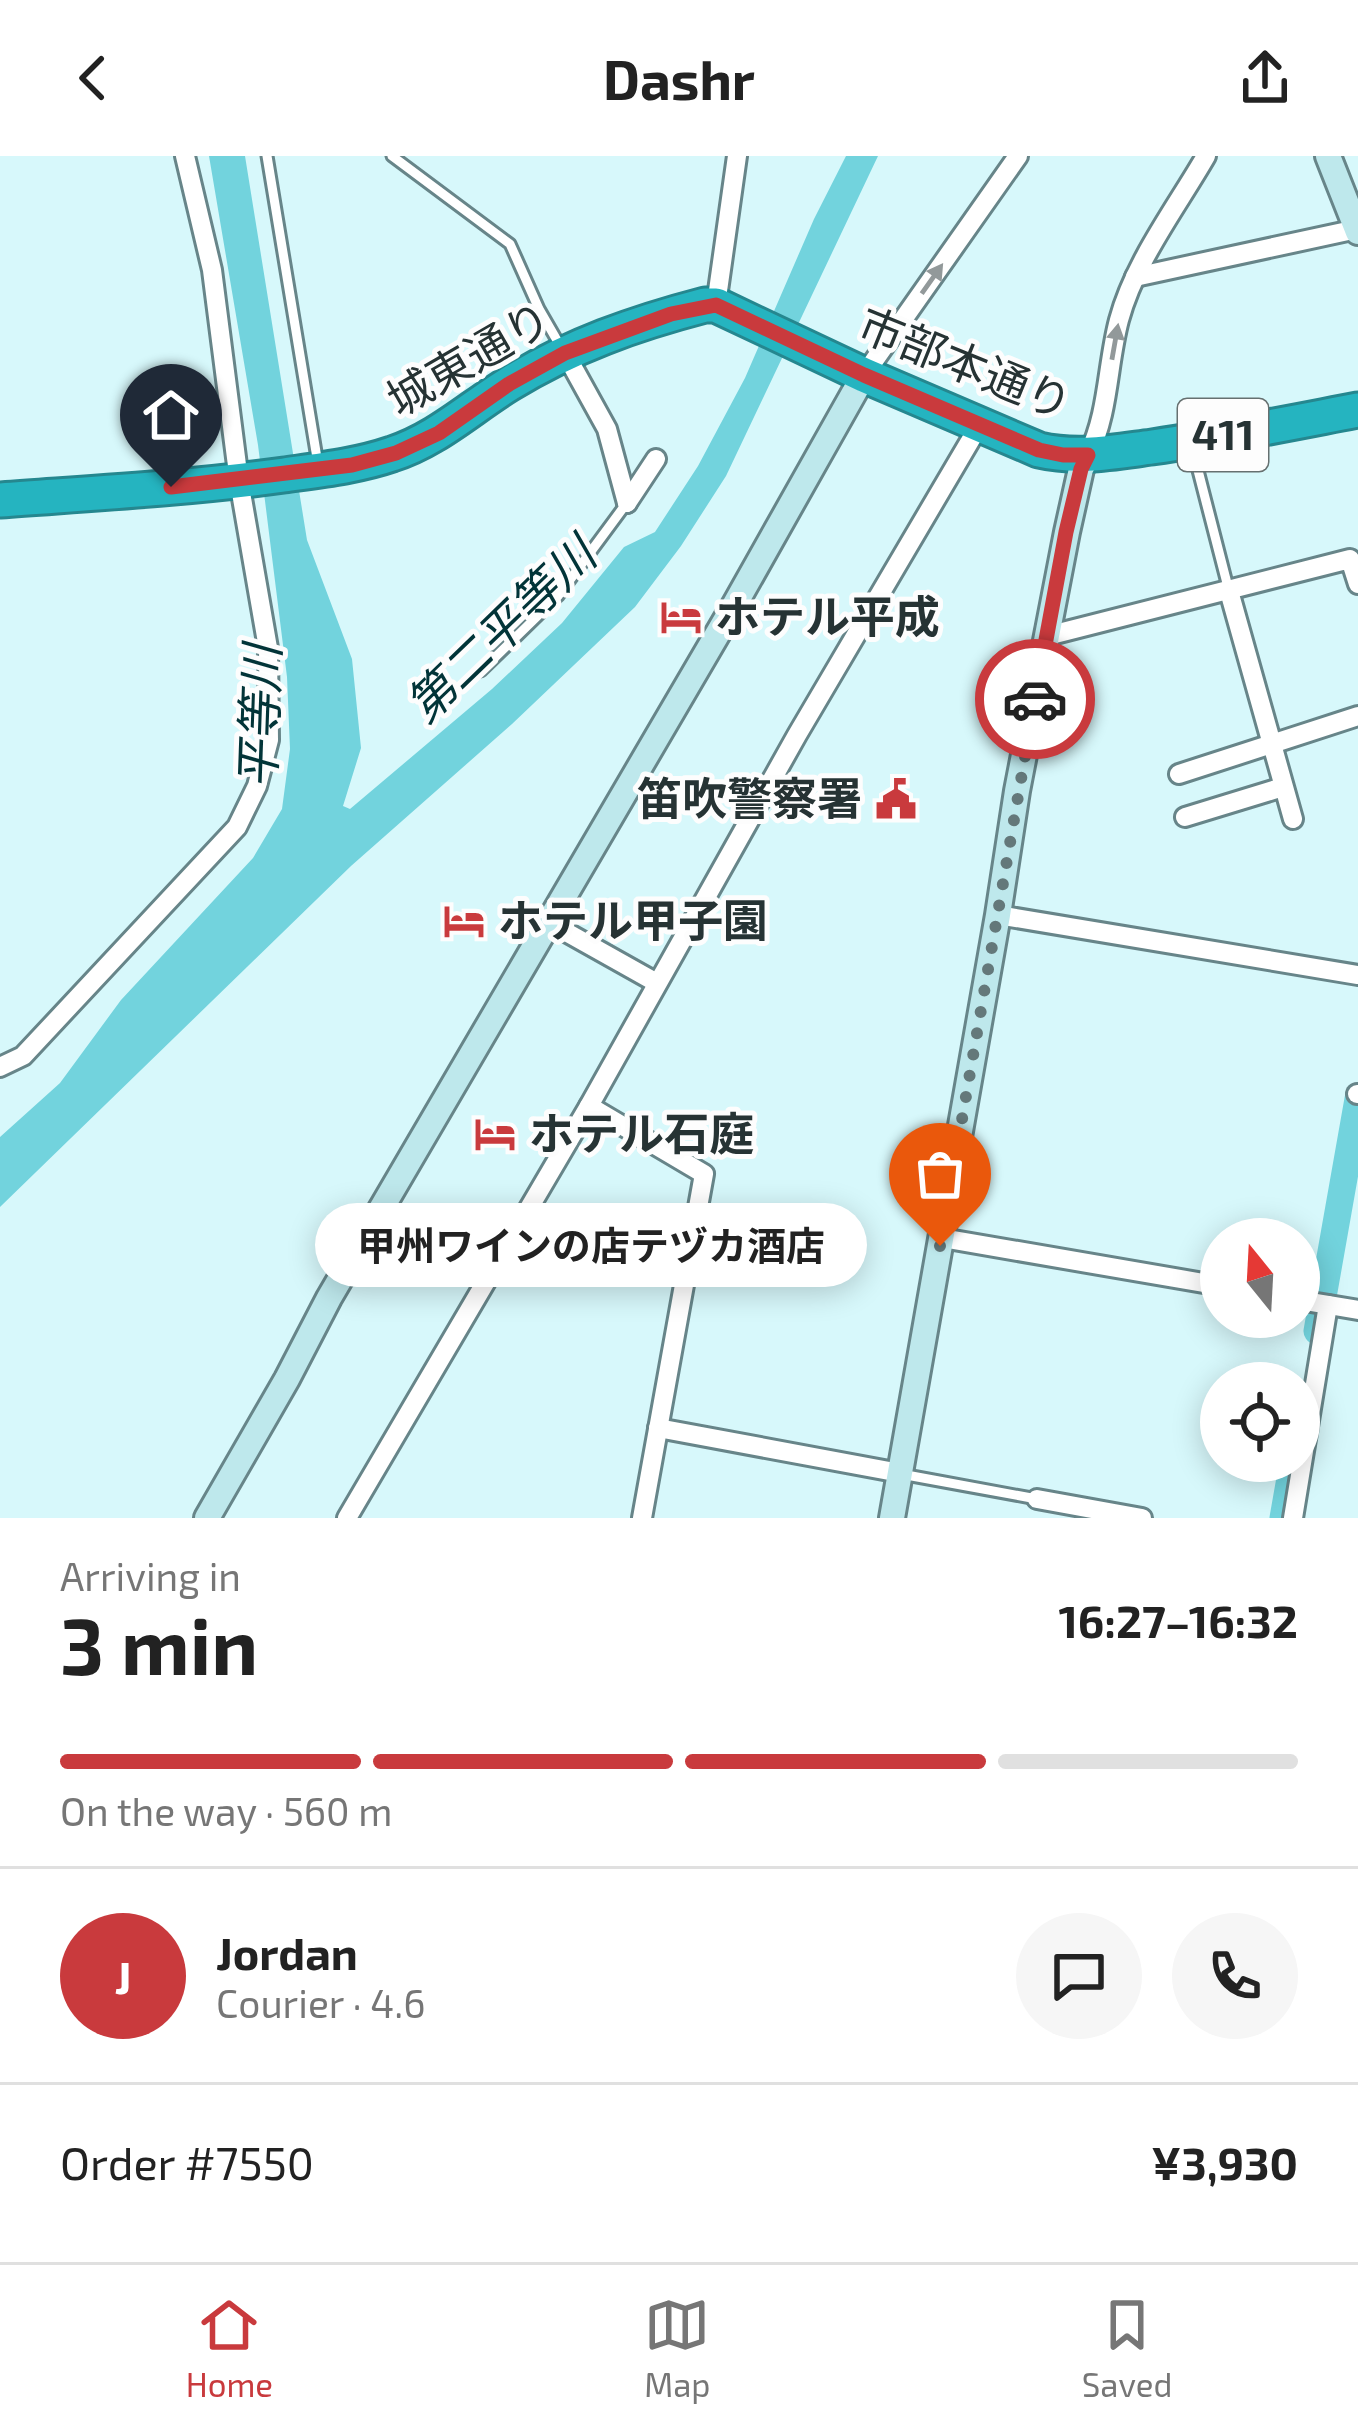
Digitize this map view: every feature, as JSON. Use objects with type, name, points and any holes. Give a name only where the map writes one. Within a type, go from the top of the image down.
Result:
[{"type":"highway","name":"城東通り","points":[[0,500],[243,480],[352,465],[396,453],[439,433],[509,384],[565,353],[671,314],[716,305]]},
{"type":"highway","name":"市部本通り","points":[[716,305],[864,375],[1039,450],[1063,455],[1191,442],[1358,410]]},
{"type":"street","points":[[0,1067],[23,1056],[237,827],[257,786],[269,740],[268,648],[212,269],[185,156]]},
{"type":"street","points":[[716,305],[737,156]]},
{"type":"street","points":[[207,1518],[329,1298],[864,375],[1018,156]]},
{"type":"street","points":[[892,1518],[1066,532],[1081,469],[1099,433],[1120,320],[1135,277],[1206,156]]},
{"type":"street","points":[[1135,277],[1358,231],[1328,156]]},
{"type":"street","points":[[565,353],[607,429],[627,502]]},
{"type":"street","points":[[347,1518],[980,424]]},
{"type":"street","points":[[627,502],[656,459]]},
{"type":"street","points":[[1047,636],[1350,559],[1358,584]]},
{"type":"street","points":[[1229,591],[1293,819]]},
{"type":"street","points":[[1179,774],[1358,716]]},
{"type":"street","points":[[1185,817],[1283,787]]},
{"type":"street","points":[[998,915],[1358,975]]},
{"type":"street","points":[[550,923],[657,983]]},
{"type":"street","points":[[589,1106],[704,1174],[642,1518]]},
{"type":"street","points":[[942,1238],[1200,1282]]},
{"type":"street","points":[[1320,1304],[1358,1310]]},
{"type":"street","points":[[1293,1518],[1313,1338]]},
{"type":"street","points":[[658,1428],[900,1474]]},
{"type":"street","points":[[1037,1498],[1142,1518]]},
{"type":"lane","points":[[267,156],[314,470]]},
{"type":"lane","points":[[392,156],[510,244],[565,353]]},
{"type":"lane","points":[[1191,442],[1229,591]]},
{"type":"lane","points":[[481,671],[558,596],[627,502]]},
{"type":"lane","points":[[900,1474],[1037,1498]]},
{"type":"water","points":[[209,156],[245,156],[307,540],[352,659],[361,748],[343,806],[350,809],[562,623],[624,547],[655,532],[698,466],[745,378],[846,156],[878,156],[726,476],[635,607],[351,866],[0,1207],[0,1137],[60,1083],[121,1000],[253,858],[282,809],[290,749],[287,677],[258,445]]},
{"type":"waterway","points":[[1320,1314],[1358,1099]]},
{"type":"waterway","points":[[1283,1518],[1289,1482]]},
{"type":"way so far","points":[[940,1246],[1035,699]]},
{"type":"place","name":"ホテル平成","points":[[681,617]]},
{"type":"place","name":"笛吹警察署","points":[[896,799]]},
{"type":"place","name":"ホテル甲子園","points":[[464,921]]},
{"type":"place","name":"ホテル石庭","points":[[495,1134]]},
{"type":"place","name":"甲州ワインの店テヅカ酒店","points":[[940,1246]]},
{"type":"route","points":[[171,487],[352,465],[396,453],[439,433],[509,384],[565,353],[671,314],[716,305],[1039,450],[1088,455],[1066,532],[1035,699]]},
{"type":"water label","name":"第二平等川","points":[[501,630]]},
{"type":"water label","name":"平等川","points":[[260,717]]}]
